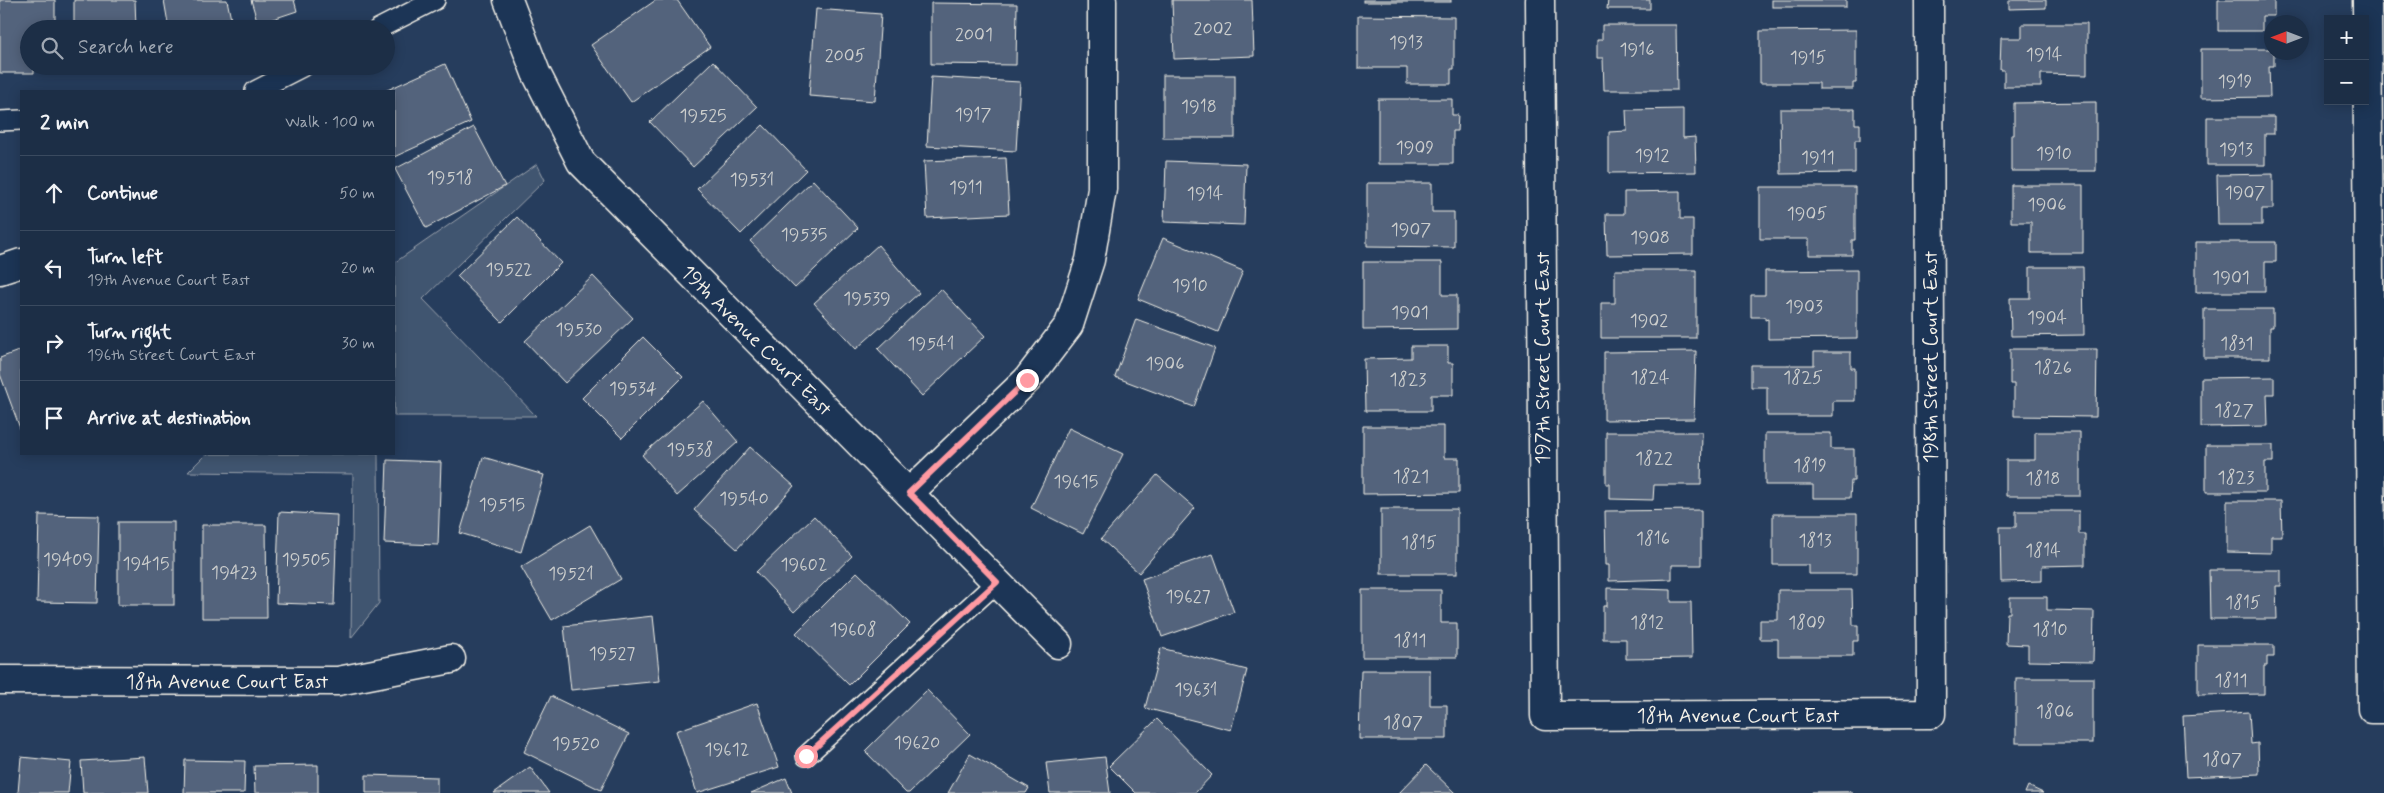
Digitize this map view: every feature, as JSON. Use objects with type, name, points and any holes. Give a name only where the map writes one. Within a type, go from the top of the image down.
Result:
[{"type":"street","name":"19th Avenue Court East","points":[[508,0],[536,73],[580,162],[1058,644]]},
{"type":"street","points":[[909,493],[1027,380],[1070,325],[1090,260],[1102,189],[1102,0]]},
{"type":"street","name":"197th Street Court East","points":[[1540,0],[1545,716]]},
{"type":"street","name":"198th Street Court East","points":[[1929,0],[1931,714]]},
{"type":"street","points":[[2367,0],[2376,311],[2378,709]]},
{"type":"street","points":[[0,270],[20,263]]},
{"type":"street","name":"18th Avenue Court East","points":[[0,680],[338,681],[452,659]]},
{"type":"street","name":"18th Avenue Court East","points":[[1545,716],[1931,714]]},
{"type":"lane","points":[[395,20],[435,0]]},
{"type":"lane","points":[[257,90],[286,75]]},
{"type":"lane","points":[[0,121],[20,120]]},
{"type":"lane","points":[[806,756],[997,582]]},
{"type":"shaded area","points":[[537,164],[545,180],[423,299],[536,416],[395,416],[395,262]]},
{"type":"shaded area","points":[[205,455],[378,455],[379,603],[351,638],[353,474],[188,472]]},
{"type":"building","points":[[0,0],[55,0],[55,20],[20,20],[20,73],[0,73]]},
{"type":"building","points":[[74,0],[135,0],[136,20],[74,20]]},
{"type":"building","points":[[164,0],[227,0],[231,20],[167,20]]},
{"type":"building","points":[[251,0],[294,0],[297,11],[270,20],[257,20]]},
{"type":"building","points":[[656,0],[677,0],[710,47],[631,102],[591,45]]},
{"type":"building","points":[[1172,0],[1252,0],[1254,56],[1174,59]]},
{"type":"building","points":[[1363,0],[1451,0],[1451,2],[1363,2]]},
{"type":"building","points":[[1608,0],[1650,0],[1650,9],[1607,9]]},
{"type":"building","points":[[1772,0],[1846,0],[1846,7],[1772,7]]},
{"type":"building","points":[[2009,0],[2046,0],[2046,8],[2009,9]]},
{"type":"building","points":[[2218,0],[2274,0],[2274,15],[2262,16],[2262,31],[2218,31]]},
{"type":"building","points":[[931,3],[1017,4],[1016,65],[931,64]]},
{"type":"building","points":[[816,9],[881,14],[875,101],[809,96]]},
{"type":"building","points":[[1358,16],[1454,17],[1454,69],[1451,69],[1451,84],[1407,84],[1407,68],[1358,68]]},
{"type":"building","points":[[2022,24],[2087,24],[2087,75],[2041,74],[2041,87],[2004,87],[2004,70],[2000,70],[2001,38],[2022,38]]},
{"type":"building","points":[[1602,25],[1676,25],[1677,90],[1604,90],[1603,58],[1597,58],[1597,40],[1602,40]]},
{"type":"building","points":[[1856,30],[1856,83],[1853,83],[1853,89],[1819,89],[1819,83],[1760,83],[1760,31]]},
{"type":"building","points":[[2201,49],[2264,49],[2264,60],[2274,60],[2274,66],[2269,66],[2270,97],[2201,98]]},
{"type":"building","points":[[713,61],[757,107],[693,167],[650,122]]},
{"type":"building","points":[[445,64],[471,122],[395,157],[395,90],[387,90]]},
{"type":"building","points":[[1163,75],[1235,75],[1235,138],[1163,138]]},
{"type":"building","points":[[931,77],[1020,82],[1016,151],[927,146]]},
{"type":"building","points":[[1378,99],[1452,99],[1452,115],[1458,115],[1457,131],[1453,131],[1453,164],[1378,164]]},
{"type":"building","points":[[2096,102],[2096,171],[2011,171],[2011,135],[2014,135],[2014,103]]},
{"type":"building","points":[[1683,109],[1683,138],[1695,137],[1696,172],[1609,173],[1609,132],[1627,131],[1626,110]]},
{"type":"building","points":[[1780,109],[1855,109],[1855,124],[1860,124],[1860,140],[1855,140],[1855,173],[1781,174]]},
{"type":"building","points":[[2207,117],[2274,117],[2274,134],[2265,134],[2265,165],[2207,165]]},
{"type":"building","points":[[763,125],[806,170],[741,234],[697,189]]},
{"type":"building","points":[[474,127],[505,186],[426,228],[395,169]]},
{"type":"building","points":[[1006,158],[1009,214],[927,218],[924,161]]},
{"type":"building","points":[[1166,161],[1246,164],[1244,225],[1164,222]]},
{"type":"building","points":[[2273,174],[2273,209],[2262,209],[2262,225],[2218,225],[2217,175]]},
{"type":"building","points":[[813,180],[858,228],[795,288],[750,241]]},
{"type":"building","points":[[1367,183],[1432,183],[1432,212],[1454,212],[1454,247],[1367,246]]},
{"type":"building","points":[[2011,185],[2083,185],[2083,253],[2031,253],[2031,222],[2011,222]]},
{"type":"building","points":[[1760,187],[1855,187],[1855,240],[1852,240],[1852,255],[1809,255],[1809,239],[1760,239]]},
{"type":"building","points":[[1680,191],[1680,219],[1693,219],[1693,254],[1607,255],[1606,214],[1624,214],[1624,192]]},
{"type":"building","points":[[517,217],[561,263],[502,322],[457,276]]},
{"type":"building","points":[[1163,238],[1243,271],[1218,332],[1138,299]]},
{"type":"building","points":[[2196,242],[2276,242],[2276,262],[2265,262],[2265,292],[2196,292]]},
{"type":"building","points":[[878,245],[919,293],[856,349],[814,303]]},
{"type":"building","points":[[1363,262],[1442,262],[1442,295],[1457,295],[1457,329],[1363,330]]},
{"type":"building","points":[[2030,267],[2083,267],[2084,335],[2011,336],[2010,298],[2030,298]]},
{"type":"building","points":[[1615,270],[1696,270],[1696,338],[1601,338],[1601,303],[1615,303]]},
{"type":"building","points":[[1857,270],[1857,338],[1768,339],[1768,319],[1765,320],[1765,317],[1751,317],[1751,295],[1765,295],[1765,271]]},
{"type":"building","points":[[593,276],[633,318],[565,383],[525,341]]},
{"type":"building","points":[[941,289],[985,336],[922,396],[878,349]]},
{"type":"building","points":[[2204,309],[2273,309],[2273,327],[2270,327],[2270,358],[2204,358]]},
{"type":"building","points":[[1136,319],[1215,348],[1194,407],[1115,377]]},
{"type":"building","points":[[643,337],[683,377],[622,438],[582,398]]},
{"type":"building","points":[[1411,346],[1448,346],[1448,363],[1453,363],[1453,395],[1431,395],[1431,411],[1365,411],[1364,359],[1411,358]]},
{"type":"building","points":[[2010,349],[2097,349],[2096,417],[2014,416],[2014,384],[2010,384]]},
{"type":"building","points":[[20,350],[20,428],[0,374],[0,358]]},
{"type":"building","points":[[1696,351],[1694,419],[1604,420],[1604,352]]},
{"type":"building","points":[[1814,352],[1851,352],[1851,368],[1855,368],[1855,401],[1833,401],[1833,416],[1767,416],[1767,387],[1751,387],[1751,365],[1814,365]]},
{"type":"building","points":[[2274,377],[2274,394],[2267,394],[2268,426],[2201,427],[2201,378]]},
{"type":"building","points":[[703,401],[738,442],[677,496],[642,455]]},
{"type":"building","points":[[1363,426],[1444,426],[1444,458],[1459,458],[1459,493],[1363,494]]},
{"type":"building","points":[[1069,428],[1123,454],[1083,534],[1031,508]]},
{"type":"building","points":[[1606,432],[1702,432],[1701,485],[1654,485],[1653,500],[1610,499],[1610,484],[1606,484]]},
{"type":"building","points":[[2035,432],[2080,432],[2080,496],[2006,496],[2006,460],[2035,460]]},
{"type":"building","points":[[1765,433],[1831,433],[1831,449],[1854,449],[1854,481],[1851,481],[1850,498],[1813,498],[1813,485],[1765,485]]},
{"type":"building","points":[[2206,445],[2273,445],[2273,462],[2265,462],[2265,492],[2206,492]]},
{"type":"building","points":[[750,447],[794,486],[737,549],[694,510]]},
{"type":"building","points":[[483,457],[544,475],[521,552],[460,533]]},
{"type":"building","points":[[387,460],[441,462],[438,545],[384,543]]},
{"type":"building","points":[[1157,475],[1195,508],[1139,573],[1101,539]]},
{"type":"building","points":[[2227,501],[2281,501],[2282,536],[2271,536],[2271,553],[2227,552]]},
{"type":"building","points":[[1381,509],[1457,509],[1457,574],[1381,574]]},
{"type":"building","points":[[1701,510],[1701,565],[1672,565],[1672,579],[1609,581],[1609,565],[1606,565],[1605,511]]},
{"type":"building","points":[[2016,511],[2079,511],[2079,534],[2085,534],[2085,565],[2042,566],[2042,581],[2001,582],[2000,527],[2016,527]]},
{"type":"building","points":[[279,512],[337,515],[334,605],[276,603]]},
{"type":"building","points":[[1773,514],[1857,514],[1857,574],[1809,574],[1809,565],[1773,565]]},
{"type":"building","points":[[39,515],[99,516],[97,603],[37,602]]},
{"type":"building","points":[[814,516],[852,556],[794,612],[756,572]]},
{"type":"building","points":[[118,522],[174,522],[174,605],[118,605]]},
{"type":"building","points":[[202,525],[266,525],[267,618],[202,618]]},
{"type":"building","points":[[590,525],[621,579],[552,620],[521,567]]},
{"type":"building","points":[[1213,554],[1234,612],[1162,637],[1142,579]]},
{"type":"building","points":[[2209,570],[2281,570],[2281,586],[2276,586],[2277,619],[2210,619]]},
{"type":"building","points":[[857,572],[910,624],[849,685],[796,633]]},
{"type":"building","points":[[1607,588],[1671,590],[1671,602],[1691,602],[1692,658],[1626,659],[1626,639],[1603,639],[1603,606],[1607,606]]},
{"type":"building","points":[[1362,590],[1441,590],[1441,623],[1457,623],[1457,657],[1362,657]]},
{"type":"building","points":[[1778,590],[1852,590],[1853,625],[1858,625],[1858,641],[1853,641],[1853,656],[1778,656],[1778,639],[1760,639],[1760,620],[1778,620]]},
{"type":"building","points":[[2010,597],[2047,597],[2047,610],[2094,611],[2093,662],[2028,661],[2028,645],[2006,644],[2007,613],[2010,613]]},
{"type":"building","points":[[653,616],[660,681],[571,690],[564,626]]},
{"type":"building","points":[[2198,645],[2274,645],[2274,657],[2267,657],[2267,666],[2264,666],[2264,694],[2198,695]]},
{"type":"building","points":[[1161,648],[1247,670],[1231,730],[1145,708]]},
{"type":"building","points":[[1361,670],[1430,670],[1430,705],[1447,705],[1447,739],[1359,739]]},
{"type":"building","points":[[2016,678],[2093,678],[2093,743],[2016,743]]},
{"type":"building","points":[[927,690],[970,734],[909,793],[906,793],[865,751]]},
{"type":"building","points":[[551,696],[629,734],[601,790],[524,752]]},
{"type":"building","points":[[757,703],[779,767],[697,793],[676,731]]},
{"type":"building","points":[[2249,712],[2251,744],[2258,743],[2259,774],[2186,777],[2183,716]]},
{"type":"building","points":[[1157,719],[1212,775],[1195,793],[1136,793],[1109,766]]},
{"type":"building","points":[[970,754],[1029,788],[1026,793],[948,793]]},
{"type":"building","points":[[21,757],[71,762],[68,793],[18,793]]},
{"type":"building","points":[[145,757],[148,793],[83,793],[81,761]]},
{"type":"building","points":[[1105,757],[1110,793],[1050,793],[1046,763]]},
{"type":"building","points":[[185,760],[245,761],[244,793],[184,793]]},
{"type":"building","points":[[318,765],[318,793],[255,793],[254,766]]},
{"type":"building","points":[[1426,765],[1455,793],[1399,793]]},
{"type":"building","points":[[530,767],[549,793],[494,793]]},
{"type":"building","points":[[366,775],[437,777],[437,793],[366,793]]},
{"type":"building","points":[[786,778],[792,793],[751,793]]},
{"type":"building","points":[[2028,786],[2043,793],[2025,793]]},
{"type":"building","points":[[1812,792],[1853,792],[1812,793]]},
{"type":"route","points":[[806,756],[997,582],[909,493],[1027,380]]}]
